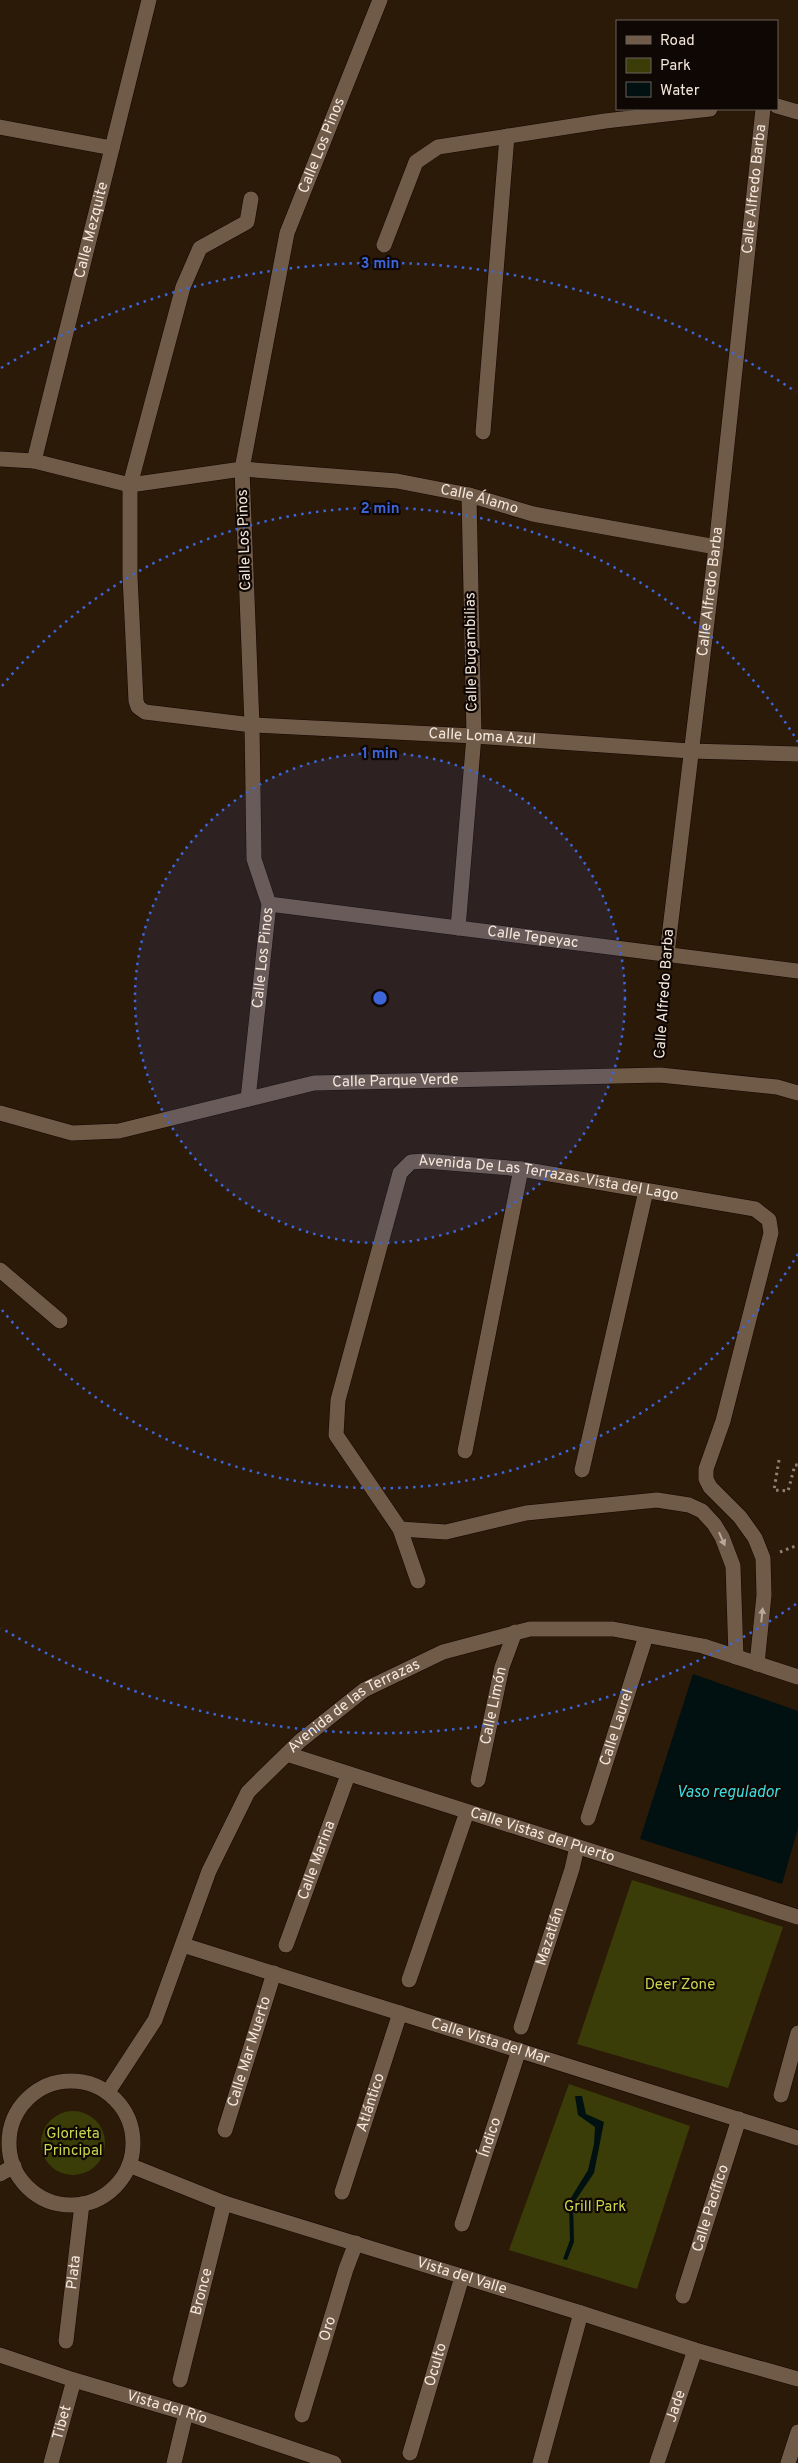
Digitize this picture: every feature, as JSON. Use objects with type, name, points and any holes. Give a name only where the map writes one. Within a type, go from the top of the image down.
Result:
[{"type":"street","name":"Calle Mezquite","points":[[34,461],[149,0]]},
{"type":"street","name":"Calle Los Pinos","points":[[248,1099],[270,904],[254,859],[252,726],[242,469],[287,233],[380,0]]},
{"type":"street","points":[[778,106],[798,112]]},
{"type":"street","points":[[384,246],[416,162],[438,147],[605,121],[701,110]]},
{"type":"street","name":"Calle Alfredo Barba","points":[[666,954],[716,547],[763,110]]},
{"type":"street","points":[[0,128],[112,148]]},
{"type":"street","points":[[483,432],[506,136]]},
{"type":"street","points":[[0,458],[34,461],[130,485],[183,287],[200,248],[247,222],[251,199]]},
{"type":"street","name":"Calle Álamo","points":[[130,485],[242,469],[397,481],[469,495],[532,514],[716,547]]},
{"type":"street","name":"Calle Loma Azul","points":[[130,485],[130,576],[136,701],[138,707],[145,712],[252,726],[474,736],[690,751],[798,754]]},
{"type":"street","name":"Calle Bugambilias","points":[[458,928],[474,736],[469,495]]},
{"type":"street","name":"Calle Tepeyac","points":[[270,904],[798,970]]},
{"type":"street","name":"Calle Parque Verde","points":[[0,1113],[72,1133],[119,1131],[314,1083],[660,1075],[777,1087],[798,1093]]},
{"type":"street","name":"Avenida De Las Terrazas-Vista del Lago","points":[[418,1581],[400,1529],[336,1435],[338,1400],[400,1173],[411,1162],[425,1161],[521,1169],[755,1209],[769,1220],[771,1233],[723,1421],[706,1469],[706,1479],[710,1487],[745,1524],[755,1538],[763,1558],[764,1595],[757,1664]]},
{"type":"street","points":[[465,1451],[521,1169]]},
{"type":"street","points":[[582,1470],[646,1191]]},
{"type":"street","points":[[1,1276],[60,1321]]},
{"type":"street","points":[[400,1529],[446,1532],[526,1513],[657,1500],[689,1505],[702,1512],[714,1524],[722,1536],[733,1566],[736,1657]]},
{"type":"street","name":"Avenida de las Terrazas","points":[[108,2092],[155,2020],[209,1871],[248,1792],[287,1754],[364,1690],[443,1652],[530,1629],[613,1629],[703,1646],[798,1677]]},
{"type":"street","name":"Calle Limón","points":[[478,1780],[502,1667],[515,1632]]},
{"type":"street","name":"Calle Laurel","points":[[588,1818],[646,1636]]},
{"type":"street","name":"Calle Vistas del Puerto","points":[[287,1754],[798,1917]]},
{"type":"street","name":"Calle Marina","points":[[286,1945],[348,1775]]},
{"type":"street","points":[[409,1980],[467,1812]]},
{"type":"street","name":"Mazatlán","points":[[521,2027],[572,1869],[577,1847]]},
{"type":"street","name":"Calle Vista del Mar","points":[[183,1945],[798,2138]]},
{"type":"street","name":"Calle Mar Muerto","points":[[225,2130],[274,1973]]},
{"type":"street","name":"Atlántico","points":[[342,2192],[400,2013]]},
{"type":"street","points":[[781,2096],[798,2033]]},
{"type":"street","name":"Índico","points":[[462,2224],[519,2050]]},
{"type":"street","points":[[70,2080],[90,2083],[108,2092],[122,2107],[131,2125],[134,2145],[129,2165],[118,2183],[102,2197],[82,2204],[61,2204],[41,2197],[25,2184],[14,2166],[9,2146],[12,2126],[20,2108],[33,2093],[51,2084],[70,2080]]},
{"type":"street","name":"Calle Pacífico","points":[[683,2296],[739,2119]]},
{"type":"street","name":"Vista del Valle","points":[[129,2165],[224,2203],[695,2350],[798,2379]]},
{"type":"street","points":[[0,2174],[14,2166]]},
{"type":"street","name":"Bronce","points":[[180,2380],[224,2203]]},
{"type":"street","name":"Plata","points":[[66,2341],[82,2204]]},
{"type":"street","name":"Oro","points":[[302,2415],[346,2269],[356,2243]]},
{"type":"street","name":"Oculto","points":[[410,2453],[462,2276]]},
{"type":"street","points":[[540,2463],[581,2313]]},
{"type":"street","name":"Jade","points":[[658,2463],[695,2350]]},
{"type":"street","name":"Vista del Río","points":[[0,2355],[74,2380],[186,2413],[334,2463]]},
{"type":"street","name":"Tibet","points":[[51,2463],[74,2380]]},
{"type":"street","points":[[174,2463],[186,2413]]},
{"type":"street","points":[[788,2463],[798,2432]]},
{"type":"street","points":[[284,2447],[296,2463]]},
{"type":"path","name":"Calle Alfredo Barba","points":[[660,1075],[666,954]]},
{"type":"path","points":[[779,1460],[774,1490],[788,1491],[795,1465],[798,1465]]},
{"type":"green space","name":"Deer Zone","points":[[632,1880],[783,1927],[728,2088],[577,2044]]},
{"type":"green space","name":"Grill Park","points":[[569,2084],[690,2126],[637,2289],[509,2250]]},
{"type":"green space","name":"Glorieta Principal","points":[[67,2111],[79,2111],[96,2120],[103,2131],[105,2143],[103,2155],[96,2166],[79,2175],[67,2175],[55,2170],[46,2161],[41,2149],[41,2137],[46,2125],[55,2116]]},
{"type":"water","name":"Vaso regulador","points":[[693,1674],[798,1711],[798,1828],[782,1884],[640,1839]]},
{"type":"water","points":[[575,2096],[582,2096],[586,2114],[604,2122],[594,2173],[573,2204],[574,2242],[567,2260],[563,2259],[570,2240],[569,2201],[588,2170],[594,2144],[595,2127],[578,2115]]}]
